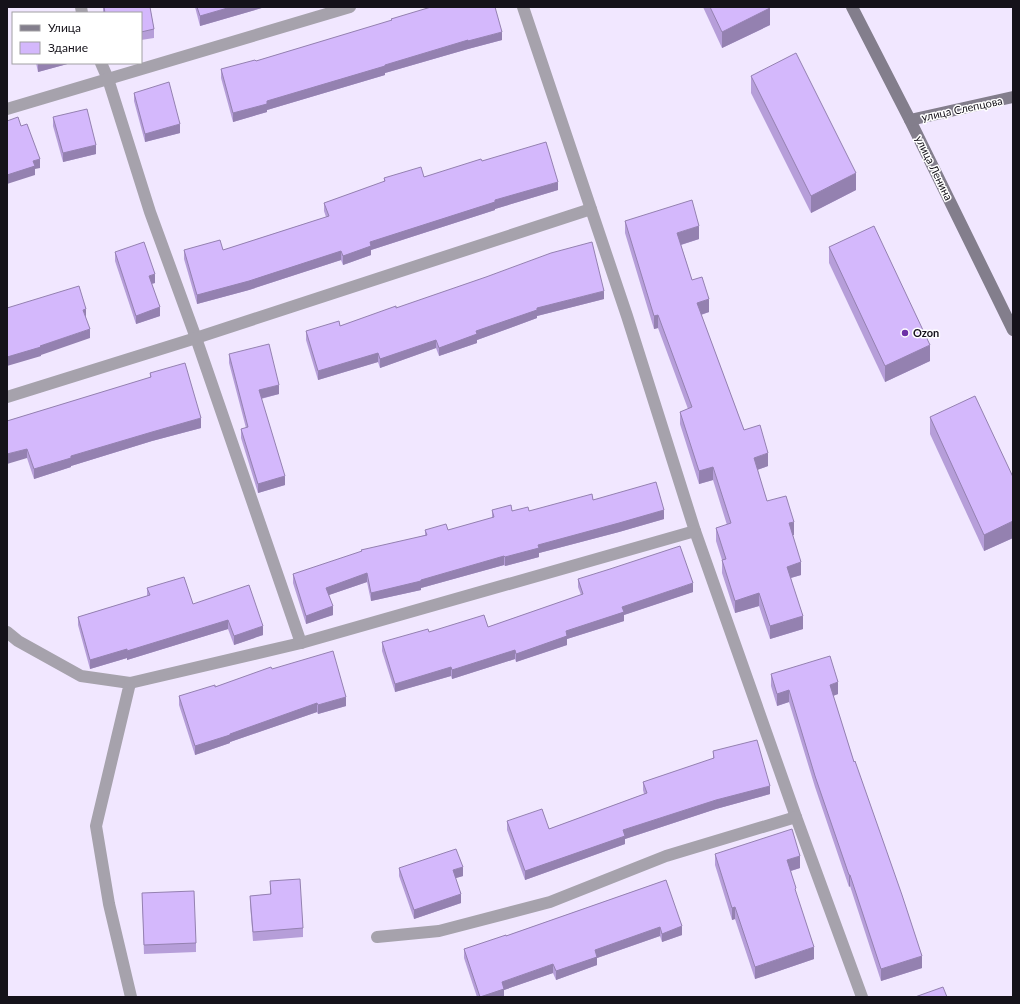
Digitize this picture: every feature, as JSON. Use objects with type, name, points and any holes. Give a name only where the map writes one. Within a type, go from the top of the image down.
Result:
[{"type":"main road","name":"улица Ленина","points":[[852,7],[910,120],[1013,330]]},
{"type":"main road","name":"улица Слепцова","points":[[910,120],[1013,97]]},
{"type":"street","points":[[7,109],[350,7]]},
{"type":"street","points":[[523,7],[627,316],[695,531],[796,817],[862,997]]},
{"type":"street","points":[[101,64],[108,79],[150,212],[196,338],[301,643]]},
{"type":"street","points":[[7,397],[196,338],[591,209]]},
{"type":"street","points":[[7,632],[18,641],[81,676],[130,683],[301,643],[695,531]]},
{"type":"street","points":[[130,683],[96,826],[109,904],[131,997]]},
{"type":"street","points":[[377,937],[439,931],[550,902],[666,856],[796,817]]},
{"type":"building","points":[[104,7],[150,7],[154,29],[142,32],[142,12],[105,12]]},
{"type":"building","points":[[197,7],[231,7],[200,16]]},
{"type":"building","points":[[431,7],[495,7],[502,32],[468,40],[267,101],[267,104],[233,113],[221,69],[256,61]]},
{"type":"building","points":[[710,7],[769,7],[770,8],[722,32]]},
{"type":"building","points":[[796,53],[856,173],[811,196],[751,76]]},
{"type":"building","points":[[169,82],[180,124],[145,134],[134,93]]},
{"type":"building","points":[[87,109],[96,145],[63,153],[53,117]]},
{"type":"building","points":[[18,117],[21,126],[27,124],[40,159],[33,161],[35,166],[7,175],[7,121]]},
{"type":"building","points":[[546,142],[558,182],[495,200],[495,202],[370,242],[371,246],[343,256],[341,251],[249,281],[197,295],[184,250],[220,240],[223,250],[329,216],[324,203],[385,181],[384,178],[421,167],[424,177],[481,159],[482,161]]},
{"type":"building","points":[[692,200],[699,226],[677,233],[692,280],[702,277],[709,299],[697,303],[744,430],[760,425],[768,453],[754,458],[767,501],[786,496],[794,522],[789,523],[801,562],[787,567],[803,616],[770,626],[759,593],[735,601],[722,560],[726,559],[716,528],[731,523],[713,467],[699,471],[680,412],[692,407],[658,315],[654,316],[625,221]]},
{"type":"building","points":[[874,226],[930,345],[885,366],[829,247]]},
{"type":"building","points":[[144,242],[155,274],[149,276],[160,307],[136,316],[115,252]]},
{"type":"building","points":[[592,242],[604,291],[537,308],[537,310],[476,331],[477,334],[439,348],[436,340],[380,359],[378,353],[318,371],[306,331],[339,321],[340,326],[486,277],[551,253]]},
{"type":"building","points":[[79,286],[86,309],[83,310],[90,329],[40,346],[41,347],[7,357],[7,308]]},
{"type":"building","points":[[269,344],[279,385],[259,390],[285,476],[258,484],[241,429],[248,427],[229,354]]},
{"type":"building","points":[[185,363],[201,418],[71,456],[71,458],[34,469],[27,449],[7,454],[7,421],[151,377],[150,373]]},
{"type":"building","points":[[975,396],[1013,477],[1013,521],[984,535],[930,417]]},
{"type":"building","points":[[656,482],[664,510],[538,545],[539,548],[504,556],[421,581],[371,593],[367,573],[326,588],[333,606],[306,616],[293,574],[362,551],[361,550],[427,535],[425,530],[446,524],[448,530],[494,517],[492,510],[511,505],[512,511],[528,507],[529,511],[592,494],[593,500]]},
{"type":"building","points":[[680,546],[693,583],[622,607],[624,612],[566,631],[567,636],[516,654],[515,650],[452,670],[451,667],[395,684],[382,642],[428,629],[429,632],[484,615],[488,627],[583,594],[578,579]]},
{"type":"building","points":[[184,577],[193,604],[249,585],[263,626],[234,636],[228,620],[127,651],[127,649],[90,660],[78,617],[150,595],[147,588]]},
{"type":"building","points":[[333,651],[346,697],[318,705],[317,703],[230,735],[195,746],[179,696],[215,685],[215,687],[271,667],[272,669]]},
{"type":"building","points":[[830,656],[838,682],[830,685],[854,762],[855,761],[922,956],[881,969],[815,776],[789,690],[777,694],[771,674]]},
{"type":"building","points":[[757,740],[770,786],[716,800],[623,830],[625,836],[525,871],[507,821],[542,809],[549,829],[647,793],[643,782],[714,758],[713,751]]},
{"type":"building","points":[[792,829],[800,856],[787,860],[814,947],[755,967],[735,907],[732,908],[715,854]]},
{"type":"building","points":[[456,849],[463,867],[453,870],[461,894],[414,910],[399,868]]},
{"type":"building","points":[[300,879],[303,928],[253,932],[250,896],[271,894],[270,881]]},
{"type":"building","points":[[666,880],[682,926],[662,934],[660,927],[595,950],[597,957],[556,971],[553,964],[502,982],[504,989],[480,997],[464,949],[506,936]]},
{"type":"building","points":[[194,891],[196,943],[144,945],[142,893]]},
{"type":"building","points":[[943,987],[947,997],[915,997]]},
{"type":"place","name":"Ozon","points":[[905,333]]}]
